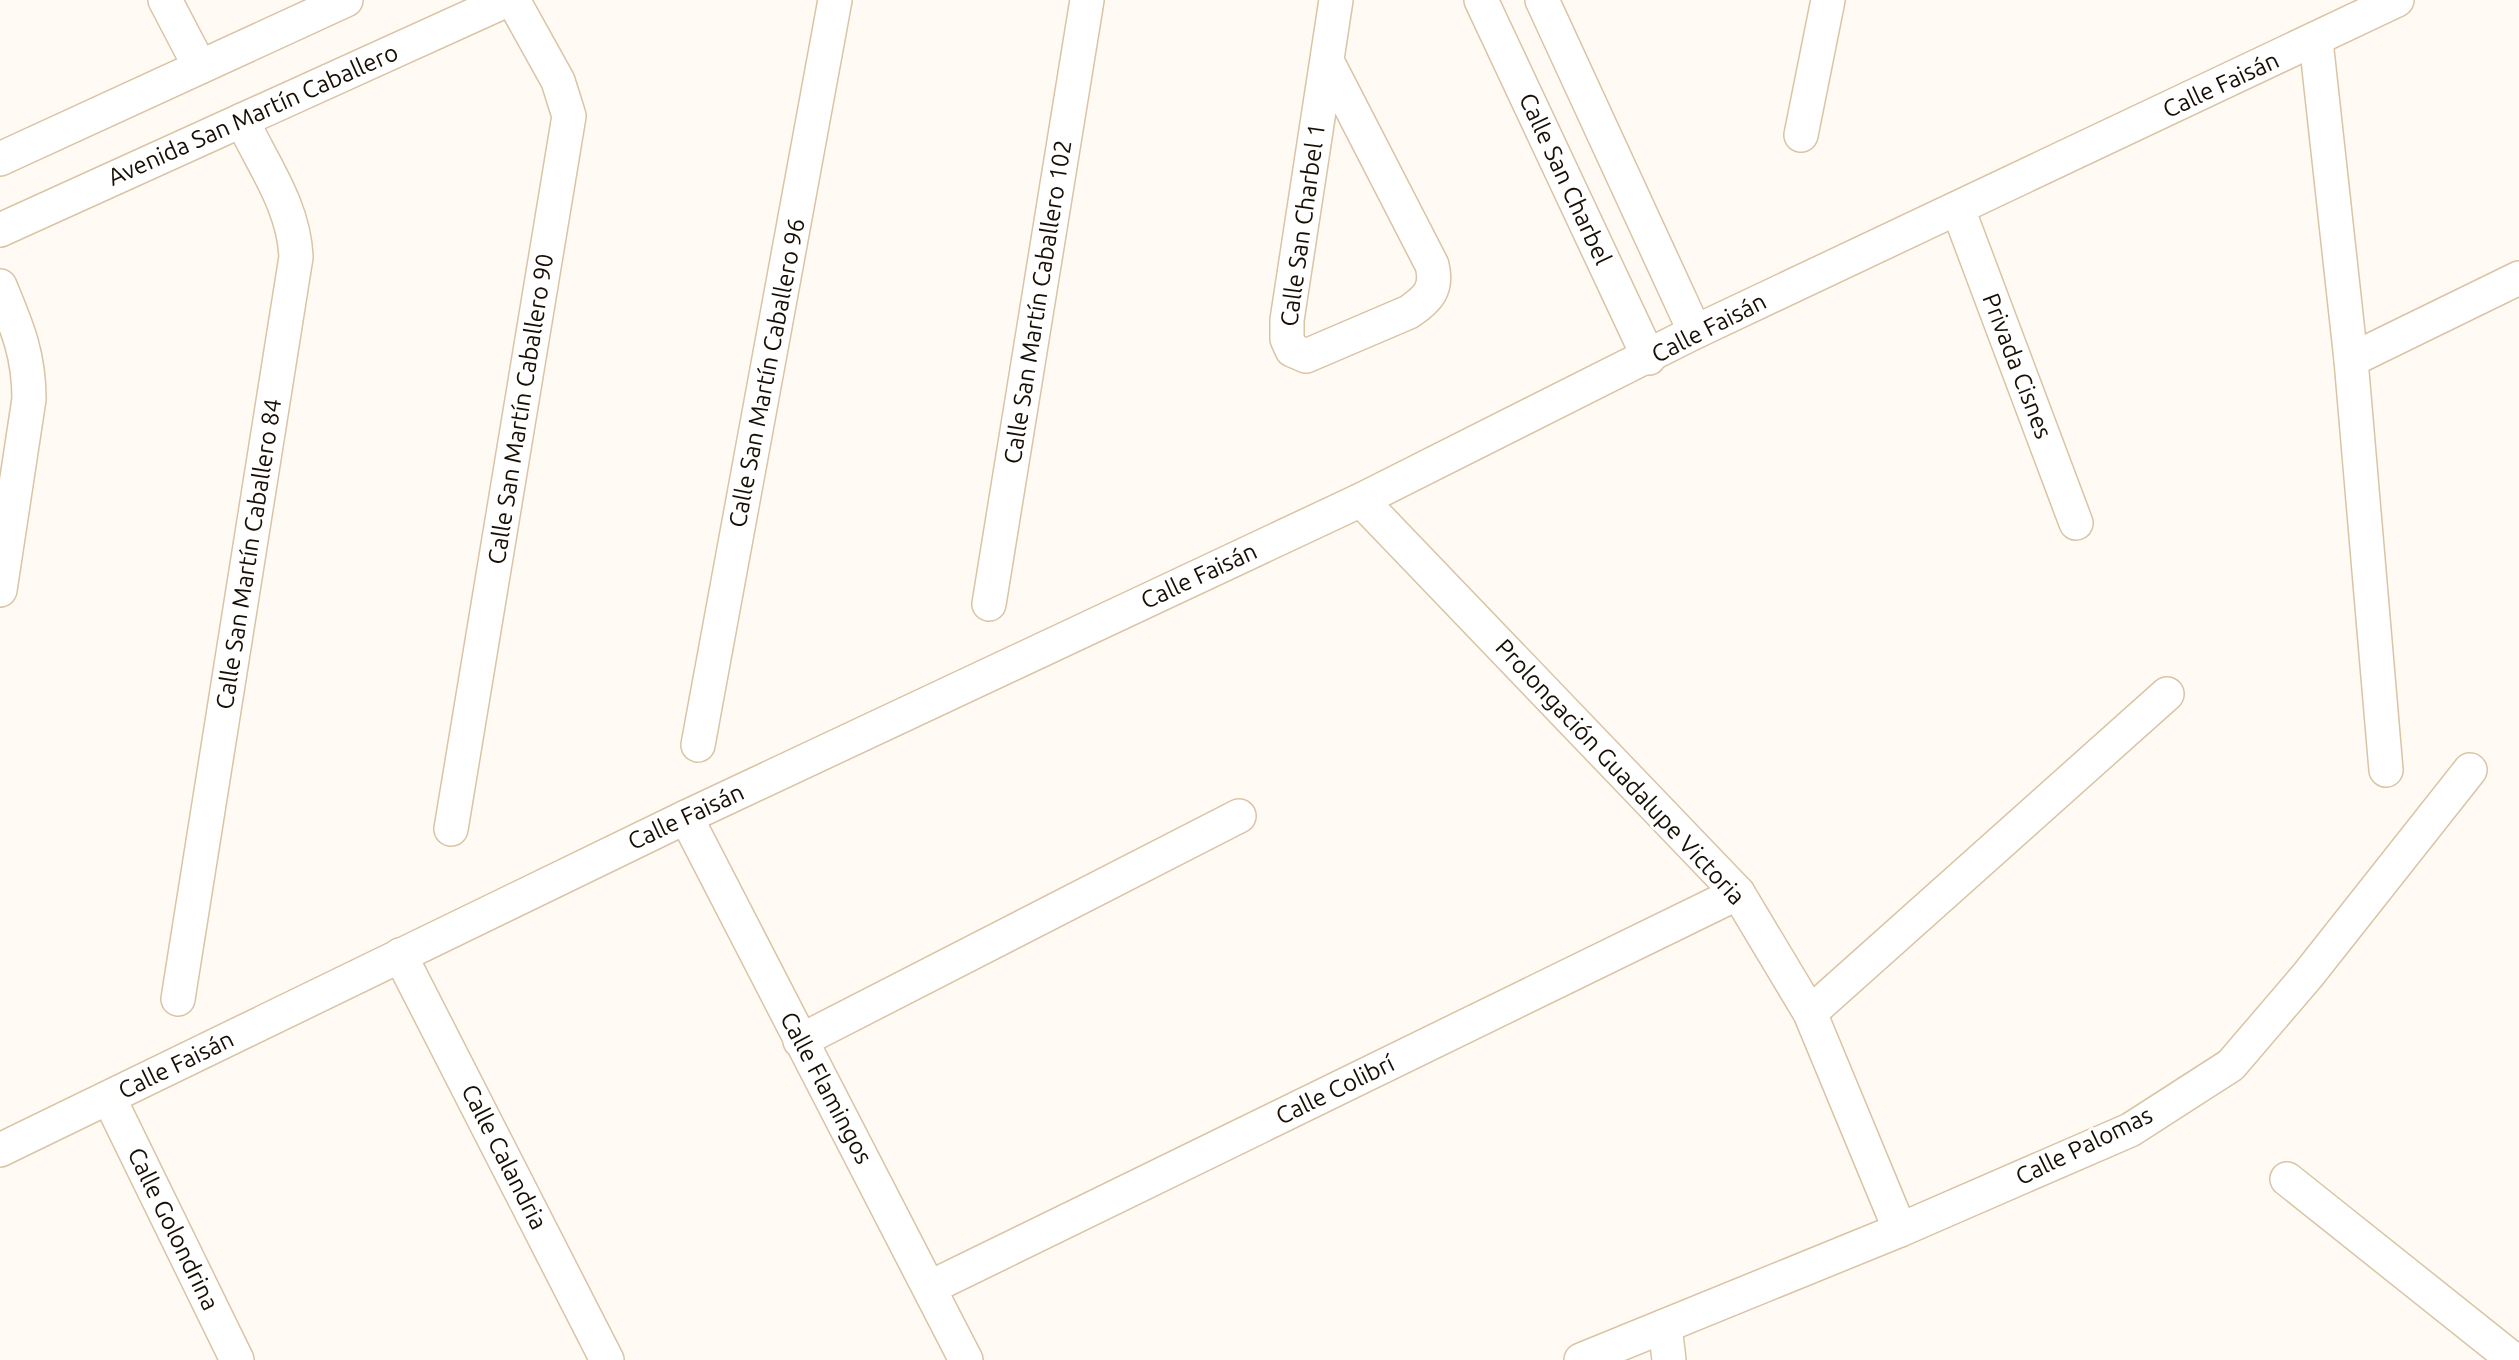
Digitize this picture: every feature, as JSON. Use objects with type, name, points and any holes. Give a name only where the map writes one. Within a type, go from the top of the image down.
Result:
[{"type":"street","points":[[165,0],[200,67]]},
{"type":"street","points":[[0,159],[346,0]]},
{"type":"street","name":"Avenida San Martín Caballero","points":[[0,230],[507,0]]},
{"type":"street","name":"Calle San Martín Caballero 90","points":[[451,829],[569,116],[558,81],[513,0]]},
{"type":"street","name":"Calle San Martín Caballero 96","points":[[698,745],[835,0]]},
{"type":"street","name":"Calle San Martín Caballero 102","points":[[989,604],[1087,0]]},
{"type":"street","name":"Calle San Charbel 1","points":[[1327,61],[1432,265],[1435,277],[1433,289],[1424,302],[1409,312],[1306,356],[1292,351],[1287,339],[1287,320],[1336,0]]},
{"type":"street","name":"Calle San Charbel","points":[[1481,0],[1649,358]]},
{"type":"street","points":[[1542,0],[1695,332]]},
{"type":"street","points":[[1801,135],[1828,0]]},
{"type":"street","name":"Calle Faisán","points":[[0,1150],[686,817],[1361,500],[1649,358],[1695,332],[2316,41],[2397,0]]},
{"type":"street","points":[[2316,41],[2351,360],[2386,770]]},
{"type":"street","name":"Calle San Martín Caballero 84","points":[[178,999],[296,257],[295,231],[288,209],[242,120]]},
{"type":"street","name":"Privada Cisnes","points":[[1958,209],[2076,523]]},
{"type":"street","points":[[2351,360],[2519,278]]},
{"type":"street","points":[[0,286],[25,345],[29,399],[0,590]]},
{"type":"street","name":"Prolongación Guadalupe Victoria","points":[[1361,500],[1738,894],[1810,1013],[1900,1230]]},
{"type":"street","points":[[1810,1013],[2167,694]]},
{"type":"street","name":"Calle Palomas","points":[[1580,1360],[1900,1230],[2130,1130],[2231,1065],[2308,975],[2470,770]]},
{"type":"street","points":[[800,1041],[1239,816]]},
{"type":"street","name":"Calle Flamingos","points":[[686,817],[800,1041],[931,1287],[966,1360]]},
{"type":"street","name":"Calle Colibrí","points":[[931,1287],[1738,894]]},
{"type":"street","name":"Calle Calandria","points":[[400,955],[607,1360]]},
{"type":"street","name":"Calle Golondrina","points":[[109,1098],[237,1360]]},
{"type":"street","points":[[2287,1178],[2514,1360]]},
{"type":"street","points":[[1665,1325],[1669,1360]]}]
